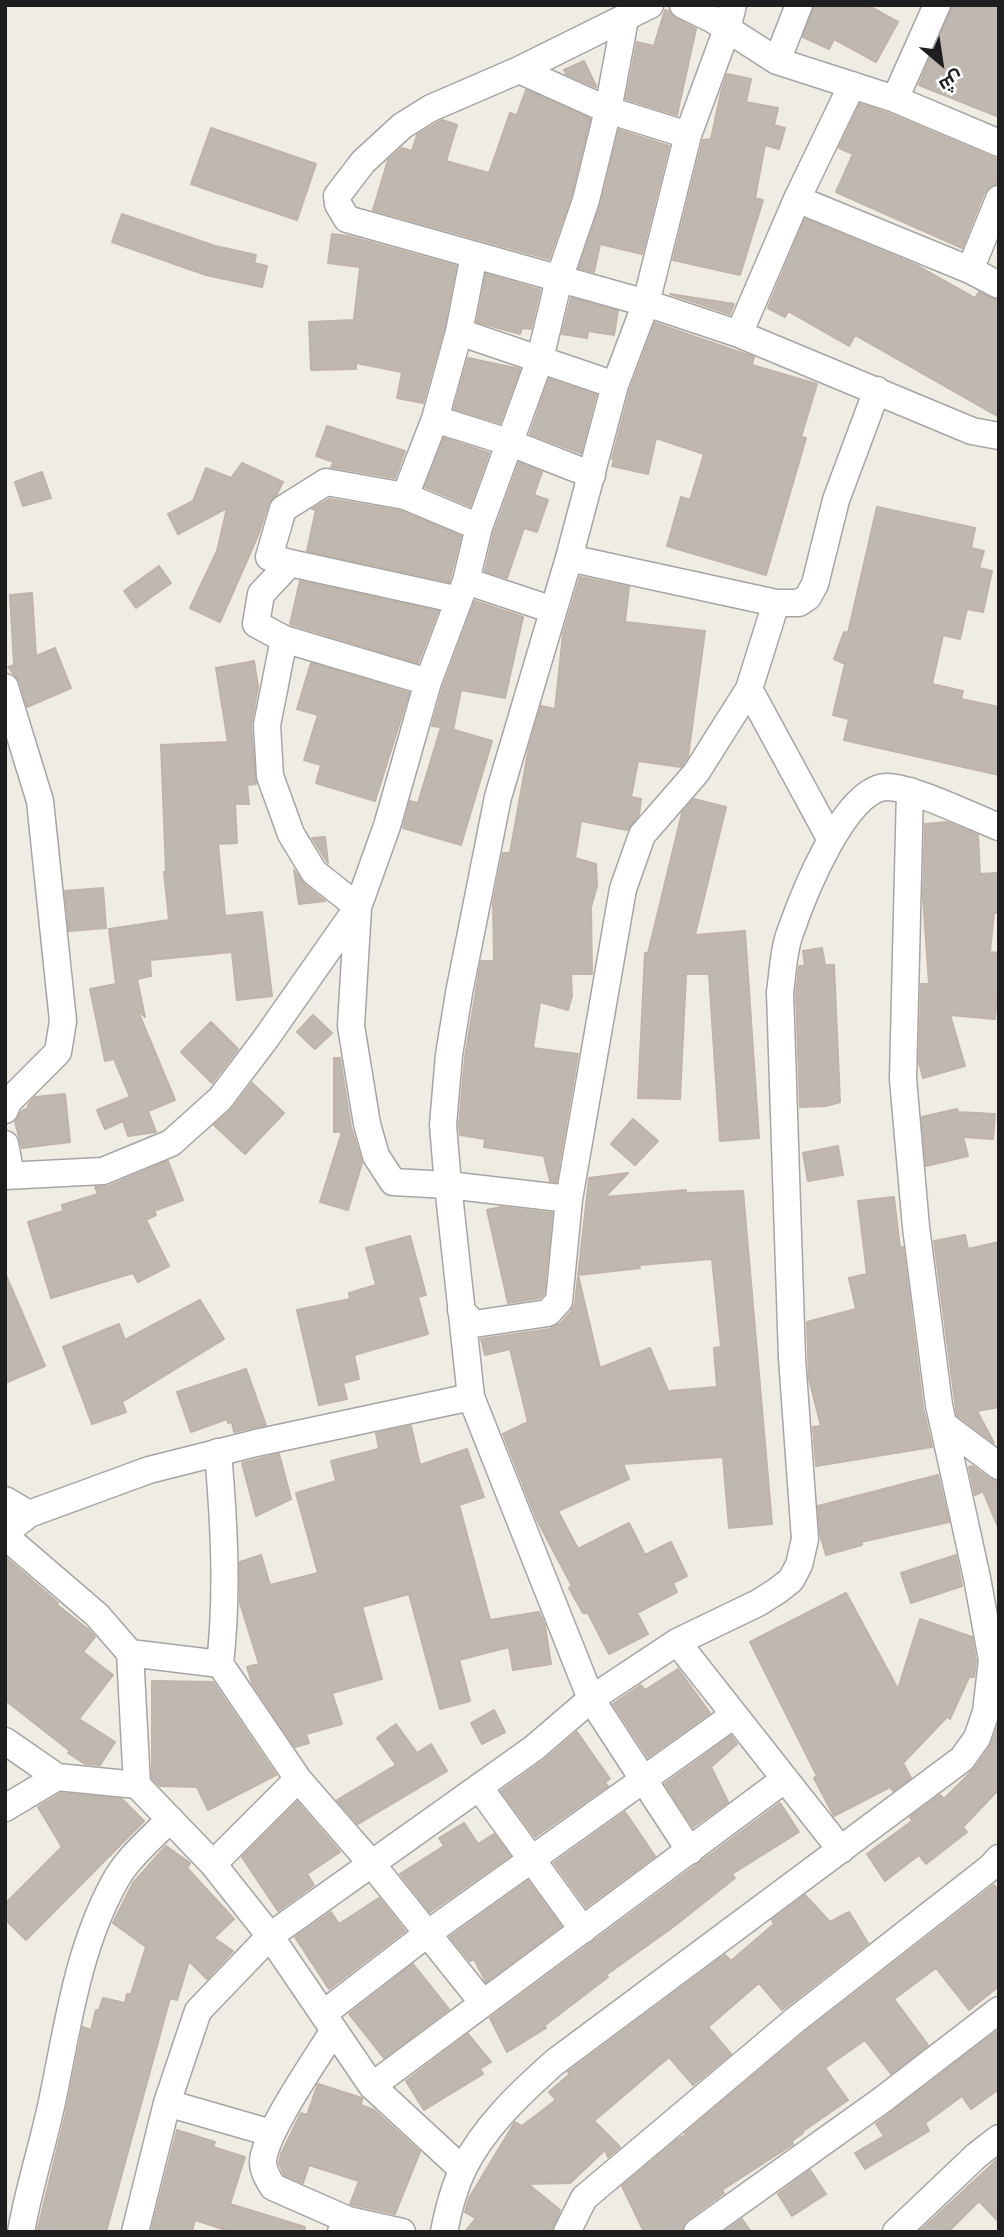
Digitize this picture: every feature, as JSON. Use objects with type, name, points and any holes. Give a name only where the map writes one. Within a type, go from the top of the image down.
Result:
[{"type":"street","points":[[650,5],[519,70],[431,108],[402,126],[363,162],[337,196],[346,219],[646,303],[739,334],[972,431],[999,436]]},
{"type":"street","points":[[683,5],[730,17],[777,61],[895,99],[999,143]]},
{"type":"street","points":[[777,61],[799,5]]},
{"type":"street","points":[[895,99],[937,5]]},
{"type":"street","points":[[690,1852],[590,1699],[471,1397],[443,1125],[449,1055],[459,993],[498,797],[569,558],[615,385],[646,303],[688,135],[730,17]]},
{"type":"street","points":[[5,1144],[8,1175],[103,1171],[170,1143],[220,1099],[358,907],[387,825],[428,682],[462,590],[479,527],[540,359],[559,279],[586,200],[608,110],[625,19]]},
{"type":"street","points":[[519,70],[608,110],[688,135]]},
{"type":"street","points":[[739,334],[797,198],[852,85]]},
{"type":"street","points":[[797,198],[970,270],[999,285]]},
{"type":"street","points":[[970,270],[999,199]]},
{"type":"street","points":[[405,496],[435,419],[459,332],[474,255]]},
{"type":"street","points":[[459,332],[615,385]]},
{"type":"street","points":[[569,558],[776,603],[799,603],[808,597],[815,584],[836,500],[877,390]]},
{"type":"street","points":[[435,419],[508,442],[592,475]]},
{"type":"street","points":[[479,527],[405,496],[326,482],[283,509],[269,557],[290,563],[462,590],[553,610]]},
{"type":"street","points":[[290,563],[261,594],[256,624],[284,639],[428,682]]},
{"type":"street","points":[[461,1310],[474,1324],[548,1313],[559,1301],[569,1199],[628,872],[642,835],[696,773],[749,689],[776,603]]},
{"type":"street","points":[[284,639],[267,725],[270,776],[291,834],[314,872],[358,907]]},
{"type":"street","points":[[5,687],[40,801],[64,1021],[58,1052],[8,1102],[5,1110]]},
{"type":"street","points":[[749,689],[831,840]]},
{"type":"street","points":[[135,2232],[167,2103],[198,2011],[270,1936],[534,1748],[590,1699],[677,1642],[758,1603],[791,1580],[799,1565],[805,1539],[792,1358],[780,992],[789,936],[818,864],[831,840],[848,812],[874,789],[888,787],[910,792],[999,827]]},
{"type":"street","points":[[444,2232],[463,2170],[488,2131],[515,2098],[555,2062],[962,1759],[977,1738],[986,1712],[992,1660],[936,1387],[917,1241],[902,1079],[910,792]]},
{"type":"street","points":[[358,907],[351,1026],[376,1156],[393,1182],[448,1185],[569,1199]]},
{"type":"street","points":[[137,1785],[130,1653],[97,1615],[5,1534],[30,1514],[149,1470],[218,1452],[471,1397]]},
{"type":"street","points":[[944,1425],[999,1466]]},
{"type":"street","points":[[218,1452],[226,1541],[224,1628],[220,1664],[298,1780],[371,1863],[482,2003]]},
{"type":"street","points":[[5,1500],[30,1514]]},
{"type":"street","points":[[677,1642],[841,1850]]},
{"type":"street","points":[[130,1653],[220,1664]]},
{"type":"street","points":[[402,2232],[344,2226],[273,2187],[266,2177],[263,2161],[271,2133],[329,2022],[427,1934],[533,1861],[734,1715]]},
{"type":"street","points":[[5,1741],[57,1777],[137,1785],[213,1864],[270,1936],[372,2086],[463,2170]]},
{"type":"street","points":[[5,1808],[57,1777]]},
{"type":"street","points":[[372,2086],[785,1779]]},
{"type":"street","points":[[213,1864],[298,1780]]},
{"type":"street","points":[[480,1787],[583,1930]]},
{"type":"street","points":[[21,2232],[53,2101],[75,1987],[94,1923],[115,1880],[170,1819]]},
{"type":"street","points":[[567,2232],[584,2198],[794,2021],[918,1926],[999,1858]]},
{"type":"street","points":[[698,2232],[882,2100],[999,2010]]},
{"type":"street","points":[[167,2103],[271,2133]]},
{"type":"street","points":[[896,2232],[999,2138]]},
{"type":"building","points":[[814,5],[867,5],[898,22],[876,62],[834,39],[829,49],[803,37]]},
{"type":"building","points":[[952,5],[999,5],[999,117],[919,85]]},
{"type":"building","points":[[665,10],[696,29],[677,115],[626,99],[637,42],[654,46]]},
{"type":"building","points":[[584,61],[596,87],[566,74],[564,70]]},
{"type":"building","points":[[727,74],[751,79],[746,102],[778,108],[774,125],[785,128],[779,149],[765,145],[755,198],[763,200],[740,275],[673,260],[703,140],[711,139]]},
{"type":"building","points":[[526,90],[590,119],[571,196],[549,259],[373,210],[388,160],[402,148],[412,151],[417,135],[442,120],[457,125],[446,161],[489,173],[510,113],[517,115]]},
{"type":"building","points":[[860,104],[999,160],[999,181],[984,193],[962,248],[836,192],[853,154],[839,148]]},
{"type":"building","points":[[211,128],[316,164],[297,220],[191,184]]},
{"type":"building","points":[[619,130],[669,146],[642,254],[600,244],[594,272],[579,268],[601,204]]},
{"type":"building","points":[[122,214],[215,246],[256,255],[254,263],[267,266],[262,287],[206,275],[112,242]]},
{"type":"building","points":[[805,219],[918,266],[975,298],[979,292],[999,301],[999,417],[855,335],[849,346],[788,311],[785,317],[768,308]]},
{"type":"building","points":[[332,234],[456,266],[444,328],[423,403],[397,398],[402,372],[356,363],[356,369],[311,370],[309,322],[354,320],[360,267],[328,263]]},
{"type":"building","points":[[486,274],[540,290],[531,329],[522,328],[520,334],[477,322]]},
{"type":"building","points":[[670,294],[734,304],[730,314]]},
{"type":"building","points":[[571,298],[618,311],[614,335],[588,331],[587,338],[562,334]]},
{"type":"building","points":[[655,323],[754,357],[752,365],[817,384],[801,437],[806,438],[766,575],[667,546],[681,497],[690,500],[704,454],[656,438],[648,474],[612,466],[630,390]]},
{"type":"building","points":[[468,358],[520,369],[500,423],[454,409]]},
{"type":"building","points":[[549,379],[596,395],[581,453],[530,434]]},
{"type":"building","points":[[327,426],[405,451],[395,478],[331,467],[334,462],[316,456]]},
{"type":"building","points":[[444,438],[489,453],[470,506],[425,487]]},
{"type":"building","points":[[242,463],[283,482],[268,505],[259,533],[220,622],[190,608],[217,551],[227,508],[178,534],[168,514],[193,501],[206,468],[231,478]]},
{"type":"building","points":[[519,463],[542,472],[534,495],[548,500],[537,532],[524,528],[507,578],[485,571],[494,532]]},
{"type":"building","points":[[42,472],[51,498],[23,506],[15,482]]},
{"type":"building","points":[[329,499],[401,511],[461,536],[449,582],[307,551],[316,510],[312,509]]},
{"type":"building","points":[[877,507],[975,528],[971,548],[984,551],[979,568],[992,571],[983,612],[967,609],[960,639],[943,635],[932,684],[963,691],[961,699],[999,707],[999,775],[844,740],[849,719],[833,715],[845,664],[834,659],[844,632],[848,633]]},
{"type":"building","points":[[159,566],[171,583],[136,608],[124,591]]},
{"type":"building","points":[[580,577],[629,587],[625,622],[705,631],[688,757],[681,767],[638,761],[631,797],[641,799],[639,815],[627,830],[581,821],[575,858],[596,864],[597,886],[591,907],[592,974],[571,974],[572,996],[568,1010],[540,1002],[533,1048],[578,1054],[556,1182],[550,1181],[544,1156],[484,1147],[485,1139],[460,1135],[459,1125],[465,1057],[481,961],[494,961],[493,903],[503,853],[510,853],[529,747],[541,706],[555,709],[563,634]]},
{"type":"building","points":[[300,581],[438,611],[418,663],[290,624]]},
{"type":"building","points":[[32,593],[36,656],[55,648],[71,688],[27,707],[20,682],[8,667],[14,665],[10,595]]},
{"type":"building","points":[[475,601],[523,617],[505,698],[461,690],[453,730],[492,741],[461,845],[403,828],[410,801],[418,803],[441,727],[432,726],[443,687]]},
{"type":"building","points":[[254,661],[258,687],[251,726],[256,784],[247,785],[249,804],[235,804],[237,843],[218,844],[225,916],[262,912],[272,996],[237,1000],[232,952],[150,960],[151,976],[137,979],[145,1017],[137,1009],[175,1100],[148,1111],[156,1132],[128,1136],[123,1121],[105,1129],[97,1110],[130,1097],[114,1059],[105,1061],[90,989],[116,984],[109,929],[169,920],[164,872],[161,745],[228,742],[216,668]]},
{"type":"building","points":[[311,663],[409,693],[375,801],[316,783],[321,765],[304,760],[318,715],[297,709]]},
{"type":"building","points":[[694,799],[726,807],[695,935],[745,931],[759,1138],[720,1141],[709,974],[686,974],[680,1099],[638,1098],[645,953],[648,953],[682,813]]},
{"type":"building","points":[[947,822],[978,835],[980,874],[999,873],[999,913],[994,913],[990,952],[999,953],[999,981],[995,1019],[950,1015],[965,1066],[923,1078],[919,1062],[921,984],[929,984],[923,897],[925,824]]},
{"type":"building","points":[[325,837],[328,863],[312,838]]},
{"type":"building","points":[[294,870],[304,884],[325,901],[299,904]]},
{"type":"building","points":[[103,888],[106,928],[69,931],[65,891]]},
{"type":"building","points":[[822,948],[825,965],[834,965],[840,1102],[826,1106],[800,1107],[796,993],[799,966],[805,966],[803,951]]},
{"type":"building","points":[[313,1015],[332,1033],[315,1049],[297,1032]]},
{"type":"building","points":[[211,1022],[238,1049],[212,1083],[181,1052]]},
{"type":"building","points":[[334,1058],[340,1058],[351,1127],[362,1163],[348,1210],[320,1202],[342,1132],[334,1132]]},
{"type":"building","points":[[252,1083],[284,1113],[245,1154],[214,1125],[232,1109]]},
{"type":"building","points":[[65,1094],[70,1142],[22,1148],[15,1122],[22,1111],[28,1108],[35,1097]]},
{"type":"building","points":[[957,1109],[958,1112],[995,1114],[993,1139],[963,1137],[968,1156],[926,1166],[922,1117]]},
{"type":"building","points":[[633,1119],[658,1141],[635,1165],[611,1144]]},
{"type":"building","points":[[838,1146],[843,1175],[808,1181],[803,1153]]},
{"type":"building","points":[[168,1161],[183,1200],[154,1211],[156,1215],[146,1220],[169,1266],[138,1282],[133,1273],[51,1298],[28,1222],[63,1211],[62,1205],[98,1194],[95,1187],[109,1186]]},
{"type":"building","points":[[628,1173],[605,1197],[686,1190],[686,1193],[743,1191],[772,1524],[729,1528],[723,1457],[623,1464],[629,1479],[558,1511],[578,1549],[629,1523],[645,1555],[671,1542],[687,1576],[673,1583],[677,1592],[637,1613],[648,1634],[609,1654],[588,1613],[583,1613],[569,1588],[572,1586],[537,1520],[503,1434],[528,1422],[510,1349],[485,1355],[481,1339],[550,1329],[560,1324],[575,1303],[578,1275],[589,1178]],"holes":[[[712,1259],[721,1347],[714,1348],[717,1387],[668,1391],[650,1348],[600,1368],[578,1275],[640,1268],[639,1265]]]},
{"type":"building","points":[[894,1197],[923,1407],[932,1447],[816,1466],[813,1427],[821,1426],[809,1379],[807,1322],[856,1309],[849,1278],[867,1274],[858,1201]]},
{"type":"building","points":[[501,1207],[552,1213],[544,1294],[540,1298],[508,1303],[487,1210]]},
{"type":"building","points":[[965,1235],[968,1249],[999,1242],[999,1407],[977,1411],[994,1443],[957,1415],[955,1402],[934,1241]]},
{"type":"building","points":[[410,1236],[426,1295],[418,1297],[428,1334],[354,1355],[359,1379],[343,1383],[347,1399],[319,1405],[297,1310],[350,1299],[349,1293],[376,1285],[366,1248]]},
{"type":"building","points":[[5,1273],[45,1366],[5,1383]]},
{"type":"building","points":[[200,1300],[224,1339],[122,1402],[126,1412],[92,1424],[63,1347],[119,1324],[125,1340]]},
{"type":"building","points":[[246,1369],[266,1425],[234,1432],[232,1422],[228,1423],[227,1419],[191,1432],[177,1392]]},
{"type":"building","points":[[411,1426],[420,1465],[467,1449],[484,1497],[459,1505],[490,1620],[539,1612],[545,1626],[551,1664],[513,1670],[509,1647],[459,1660],[470,1701],[440,1709],[409,1594],[362,1607],[382,1679],[332,1693],[342,1724],[306,1734],[309,1743],[295,1747],[252,1683],[247,1667],[259,1664],[240,1603],[240,1562],[261,1555],[270,1585],[318,1573],[296,1493],[336,1481],[331,1461],[379,1449],[376,1433]]},
{"type":"building","points":[[279,1454],[291,1499],[256,1516],[242,1463]]},
{"type":"building","points":[[972,1466],[990,1479],[999,1481],[999,1529],[983,1491],[975,1495],[969,1467]]},
{"type":"building","points":[[938,1475],[949,1522],[861,1542],[862,1545],[826,1555],[820,1534],[818,1506]]},
{"type":"building","points":[[956,1555],[962,1586],[911,1603],[901,1573]]},
{"type":"building","points":[[5,1557],[89,1630],[95,1637],[83,1652],[113,1675],[79,1719],[115,1742],[100,1765],[85,1764],[68,1753],[70,1751],[5,1700]]},
{"type":"building","points":[[846,1593],[898,1689],[920,1619],[972,1637],[976,1661],[974,1677],[969,1677],[950,1719],[947,1717],[903,1763],[911,1778],[893,1791],[890,1787],[834,1816],[750,1642]]},
{"type":"building","points":[[678,1669],[710,1713],[648,1757],[613,1704],[641,1685],[645,1690]]},
{"type":"building","points":[[152,1681],[213,1682],[276,1775],[208,1810],[197,1787],[160,1786],[152,1778]]},
{"type":"building","points":[[494,1710],[505,1732],[482,1744],[471,1723]]},
{"type":"building","points":[[999,1723],[999,1789],[963,1827],[967,1832],[926,1864],[919,1855],[885,1881],[867,1854],[912,1821],[910,1817],[940,1795],[944,1799],[975,1768],[990,1747]]},
{"type":"building","points":[[396,1724],[417,1753],[431,1744],[447,1771],[358,1824],[337,1800],[396,1765],[377,1738]]},
{"type":"building","points":[[577,1732],[610,1779],[605,1782],[608,1786],[535,1837],[501,1791]]},
{"type":"building","points":[[731,1736],[737,1744],[711,1767],[728,1802],[693,1827],[665,1784]]},
{"type":"building","points":[[61,1793],[122,1799],[144,1821],[26,1940],[5,1919],[5,1904],[62,1847],[38,1807]]},
{"type":"building","points":[[297,1802],[340,1852],[307,1874],[314,1885],[278,1911],[242,1857]]},
{"type":"building","points":[[780,1803],[799,1832],[732,1874],[735,1878],[606,1975],[608,1977],[544,2026],[546,2028],[507,2052],[490,2018]]},
{"type":"building","points":[[625,1812],[655,1856],[586,1907],[554,1863]]},
{"type":"building","points":[[464,1823],[478,1844],[494,1834],[510,1856],[430,1912],[400,1874],[444,1846],[439,1838]]},
{"type":"building","points":[[166,1846],[190,1863],[187,1868],[234,1919],[214,1938],[233,1951],[207,1979],[189,1961],[177,2000],[170,1998],[106,2232],[37,2232],[65,2117],[83,2027],[91,2030],[96,2010],[99,2010],[103,1998],[125,2003],[127,1994],[131,1994],[146,1947],[113,1923],[133,1883]]},
{"type":"building","points":[[528,1881],[561,1926],[486,1982],[474,1959],[470,1961],[450,1937]]},
{"type":"building","points":[[994,1885],[999,1891],[999,1986],[969,2010],[936,1968],[894,1999],[928,2045],[891,2074],[865,2040],[825,2068],[848,2100],[802,2132],[792,2141],[793,2144],[722,2190],[724,2193],[687,2220],[682,2232],[644,2232],[622,2186],[686,2135],[685,2133],[804,2033]]},
{"type":"building","points":[[805,1895],[830,1922],[849,1912],[868,1943],[782,2010],[759,1983],[708,2027],[731,2054],[693,2085],[669,2057],[594,2121],[620,2147],[608,2157],[605,2150],[570,2183],[528,2184],[560,2210],[551,2232],[465,2232],[476,2218],[465,2212],[469,2198],[515,2122],[522,2126],[556,2100],[549,2092],[570,2074],[568,2072],[725,1955],[731,1961],[774,1924],[772,1920]]},
{"type":"building","points":[[379,1898],[405,1931],[329,1989],[295,1937],[331,1912],[339,1924]]},
{"type":"building","points":[[413,1964],[449,2009],[384,2058],[349,2014]]},
{"type":"building","points":[[996,2032],[999,2035],[999,2089],[971,2109],[962,2096],[925,2123],[929,2131],[865,2169],[855,2153],[884,2136],[876,2124]]},
{"type":"building","points":[[468,2034],[491,2062],[480,2069],[483,2074],[424,2110],[406,2081]]},
{"type":"building","points":[[318,2084],[362,2098],[361,2105],[374,2110],[420,2152],[395,2214],[350,2204],[359,2181],[309,2165],[303,2183],[284,2175],[279,2163],[281,2154],[301,2113],[307,2115]]},
{"type":"building","points":[[177,2130],[215,2142],[213,2147],[245,2157],[230,2204],[305,2227],[304,2232],[232,2232],[195,2220],[192,2232],[151,2232]]},
{"type":"building","points":[[999,2158],[999,2222],[979,2201],[948,2232],[919,2232]]},
{"type":"building","points":[[810,2170],[826,2194],[792,2216],[778,2194]]},
{"type":"building","points":[[742,2219],[751,2232],[724,2232]]}]
